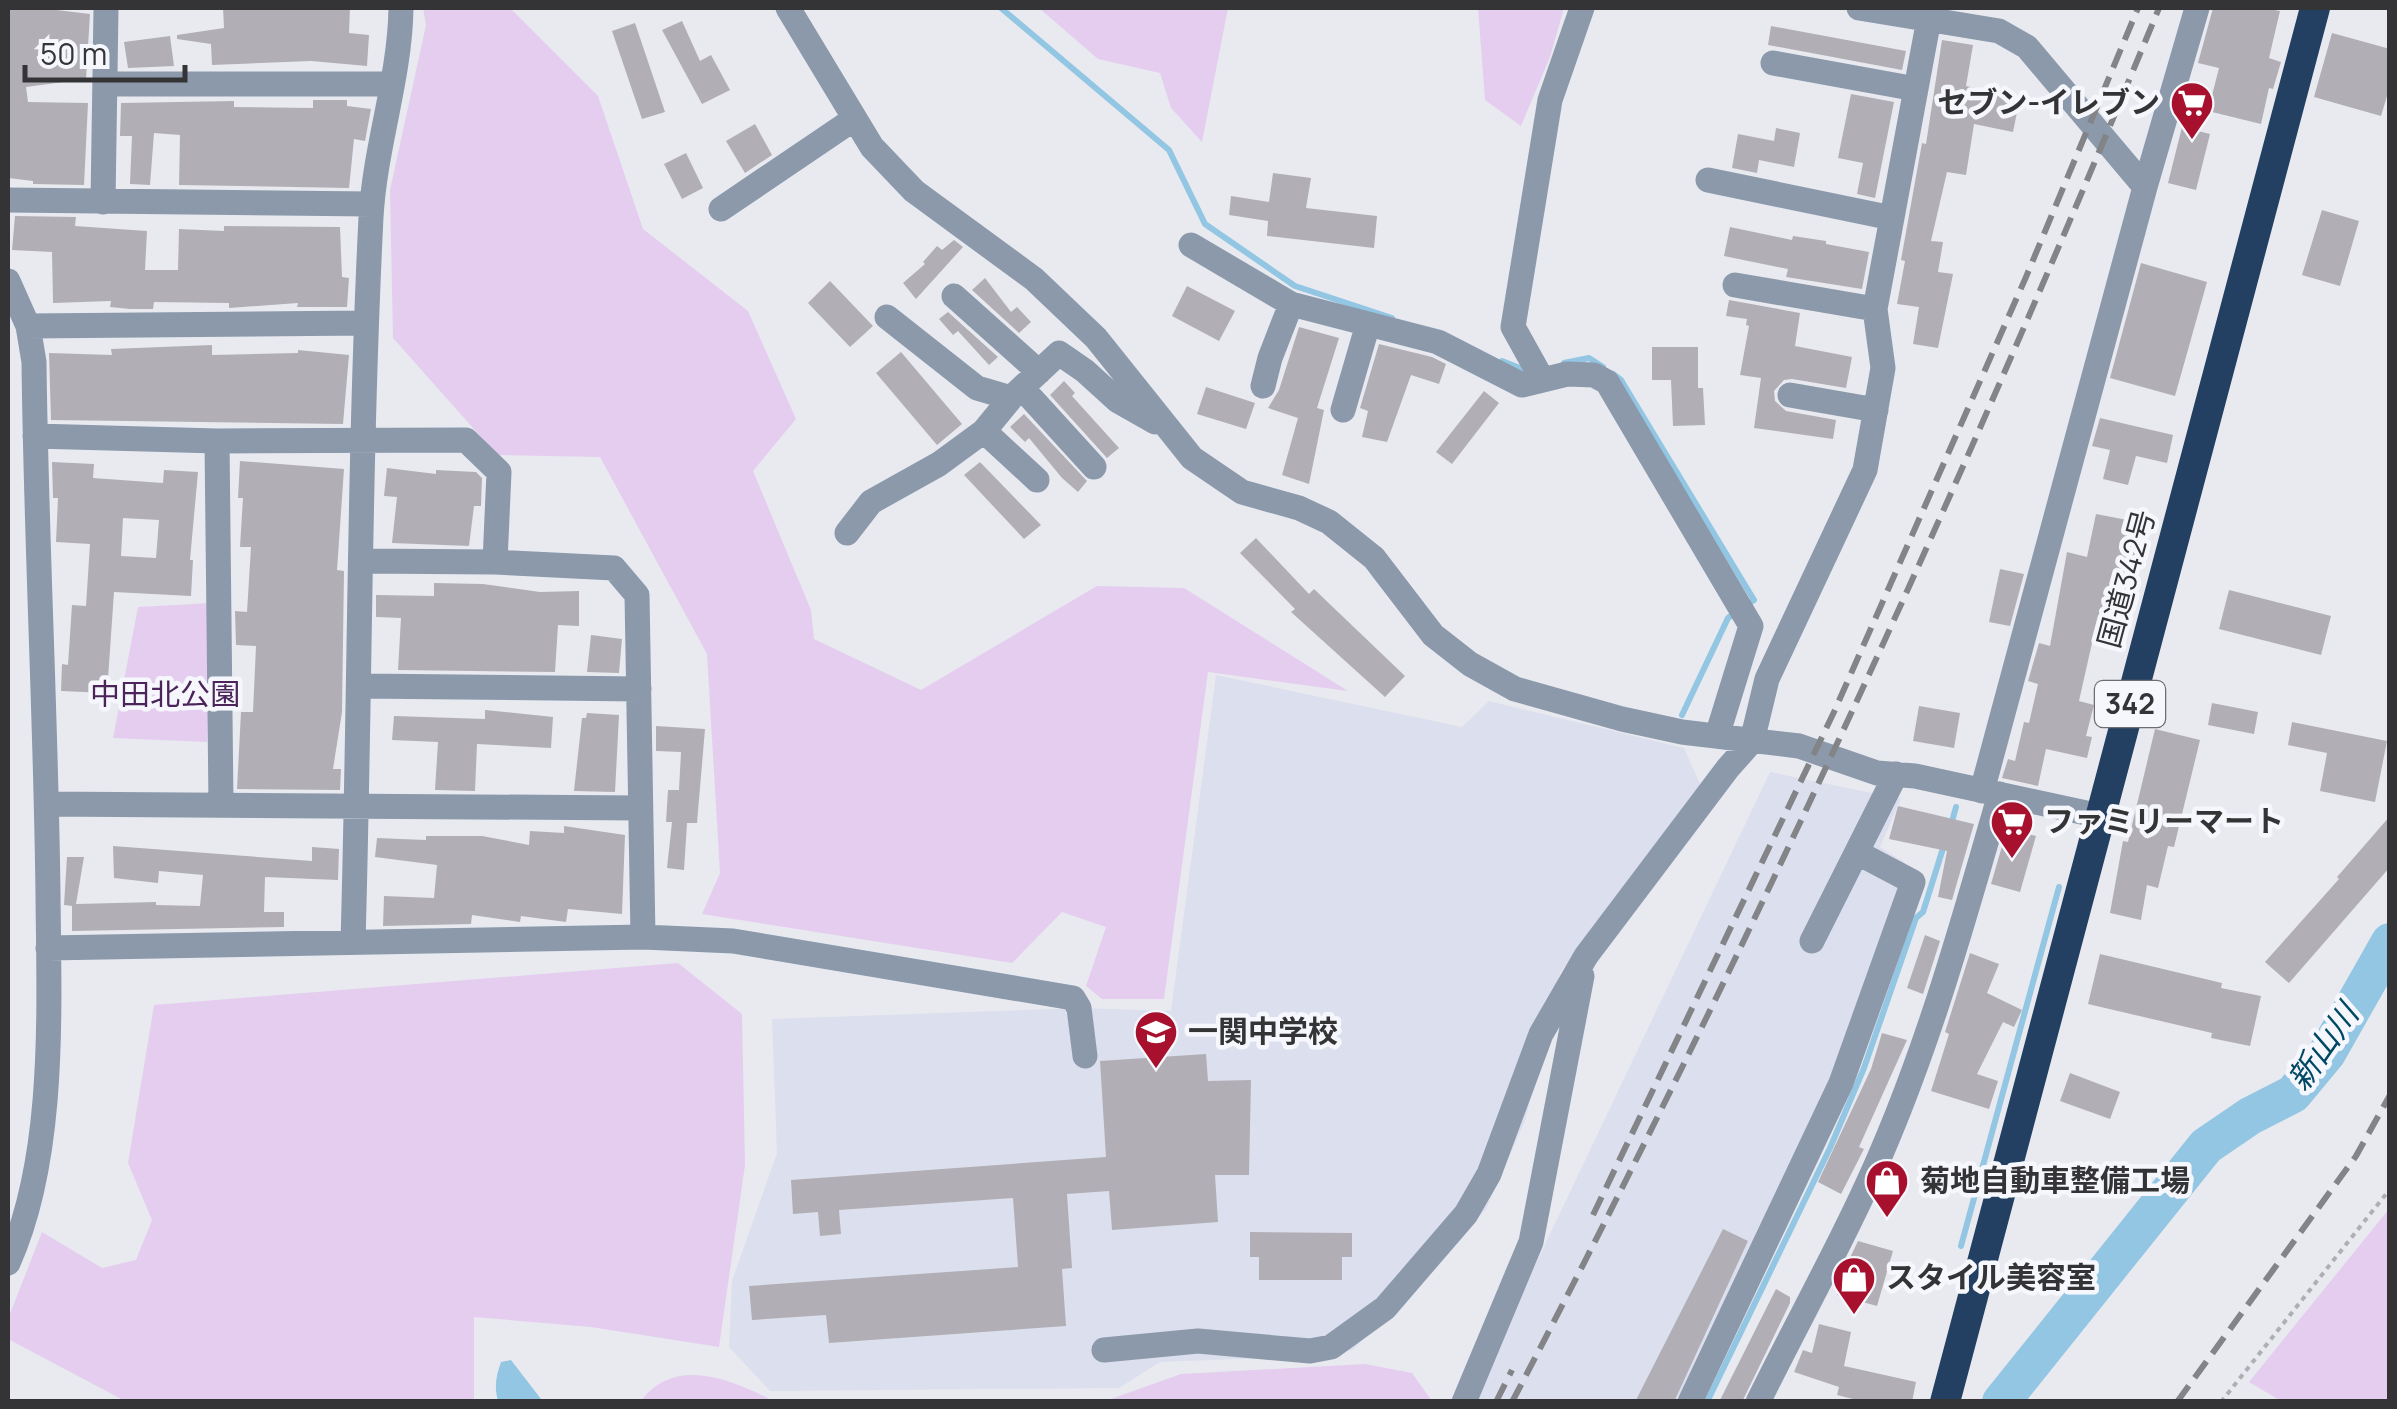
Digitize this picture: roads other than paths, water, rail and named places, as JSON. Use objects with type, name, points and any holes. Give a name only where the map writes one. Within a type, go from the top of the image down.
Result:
[{"type":"highway","name":"国道342号","points":[[1945,1402],[2315,8]]},
{"type":"street","points":[[104,202],[106,8]]},
{"type":"street","points":[[353,942],[362,442],[372,204],[401,40],[402,8]]},
{"type":"street","points":[[788,8],[872,147],[914,191],[1034,279],[1096,338],[1192,458],[1242,492],[1299,508],[1329,522],[1374,558],[1432,635],[1470,664],[1514,689],[1622,718],[1798,746],[1877,773],[2100,816]]},
{"type":"street","points":[[1542,379],[1514,326],[1550,100],[1582,8]]},
{"type":"street","points":[[1859,8],[1930,14],[1999,31],[2027,47],[2145,187]]},
{"type":"street","points":[[1758,1402],[1862,1196],[1951,962],[2145,187],[2197,8]]},
{"type":"street","points":[[1104,1350],[1198,1340],[1310,1351],[1331,1347],[1385,1308],[1466,1214],[1488,1174],[1541,1034],[1586,956],[1752,741],[1767,679],[1866,470],[1883,368],[1874,308],[1930,14]]},
{"type":"street","points":[[1772,63],[1916,89]]},
{"type":"street","points":[[105,84],[392,84]]},
{"type":"street","points":[[721,209],[854,118]]},
{"type":"street","points":[[1708,180],[1892,218]]},
{"type":"street","points":[[8,200],[372,204]]},
{"type":"street","points":[[1191,245],[1292,304],[1438,342],[1522,385],[1568,374],[1594,375],[1607,382],[1751,626],[1718,736]]},
{"type":"street","points":[[8,281],[28,326],[34,362],[47,804],[49,1063],[32,1180],[19,1239],[8,1263]]},
{"type":"street","points":[[1735,284],[1874,308]]},
{"type":"street","points":[[954,296],[1094,467]]},
{"type":"street","points":[[1263,386],[1292,304]]},
{"type":"street","points":[[887,317],[977,388],[1024,386]]},
{"type":"street","points":[[28,326],[366,323]]},
{"type":"street","points":[[1342,410],[1368,324]]},
{"type":"street","points":[[847,533],[871,502],[939,464],[984,431],[1059,353],[1086,371],[1118,401],[1168,429]]},
{"type":"street","points":[[1790,395],[1876,410]]},
{"type":"street","points":[[984,431],[1037,480]]},
{"type":"street","points":[[34,436],[466,440],[500,472],[495,562]]},
{"type":"street","points":[[218,440],[221,805]]},
{"type":"street","points":[[362,561],[614,568],[637,595],[643,937]]},
{"type":"street","points":[[360,686],[638,689]]},
{"type":"street","points":[[1812,941],[1896,774]]},
{"type":"street","points":[[47,804],[639,808]]},
{"type":"street","points":[[1690,1402],[1841,1084],[1914,882],[1858,853]]},
{"type":"street","points":[[48,948],[643,937],[733,941],[1073,998],[1080,1008],[1085,1056]]},
{"type":"street","points":[[1464,1402],[1532,1242],[1586,956]]},
{"type":"water","points":[[511,1360],[541,1399],[556,1401],[498,1401],[499,1367],[501,1362]]},
{"type":"waterway","points":[[1001,8],[1169,150],[1205,224],[1295,286],[1392,318]]},
{"type":"waterway","points":[[1564,363],[1589,358],[1603,367]]},
{"type":"waterway","points":[[1502,361],[1527,371]]},
{"type":"waterway","points":[[1613,374],[1621,380],[1754,600],[1745,606]]},
{"type":"waterway","points":[[1682,715],[1728,618],[1735,613]]},
{"type":"waterway","points":[[1951,825],[1956,807]]},
{"type":"waterway","points":[[1707,1402],[1830,1148],[1864,1068],[1916,918],[1923,912],[1945,842]]},
{"type":"waterway","points":[[1961,1246],[2059,887]]},
{"type":"waterway","name":"新山川","points":[[2001,1402],[2206,1146],[2250,1116],[2293,1094],[2327,1053],[2390,942]]},
{"type":"railway","points":[[1593,1215],[1834,712],[2026,277],[2138,8]]},
{"type":"railway","points":[[1512,1402],[1686,1059],[1852,712],[2009,362],[2159,8]]},
{"type":"railway","points":[[2177,1402],[2356,1156],[2390,1095]]},
{"type":"railway","points":[[1496,1402],[1512,1370]]},
{"type":"place","name":"セブン-イレブン","points":[[2192,141]]},
{"type":"place","name":"ファミリーマート","points":[[2012,860]]},
{"type":"place","name":"一関中学校","points":[[1156,1070]]},
{"type":"place","name":"菊地自動車整備工場","points":[[1887,1219]]},
{"type":"place","name":"スタイル美容室","points":[[1854,1316]]},
{"type":"park label","name":"中田北公園","points":[[165,695]]}]
